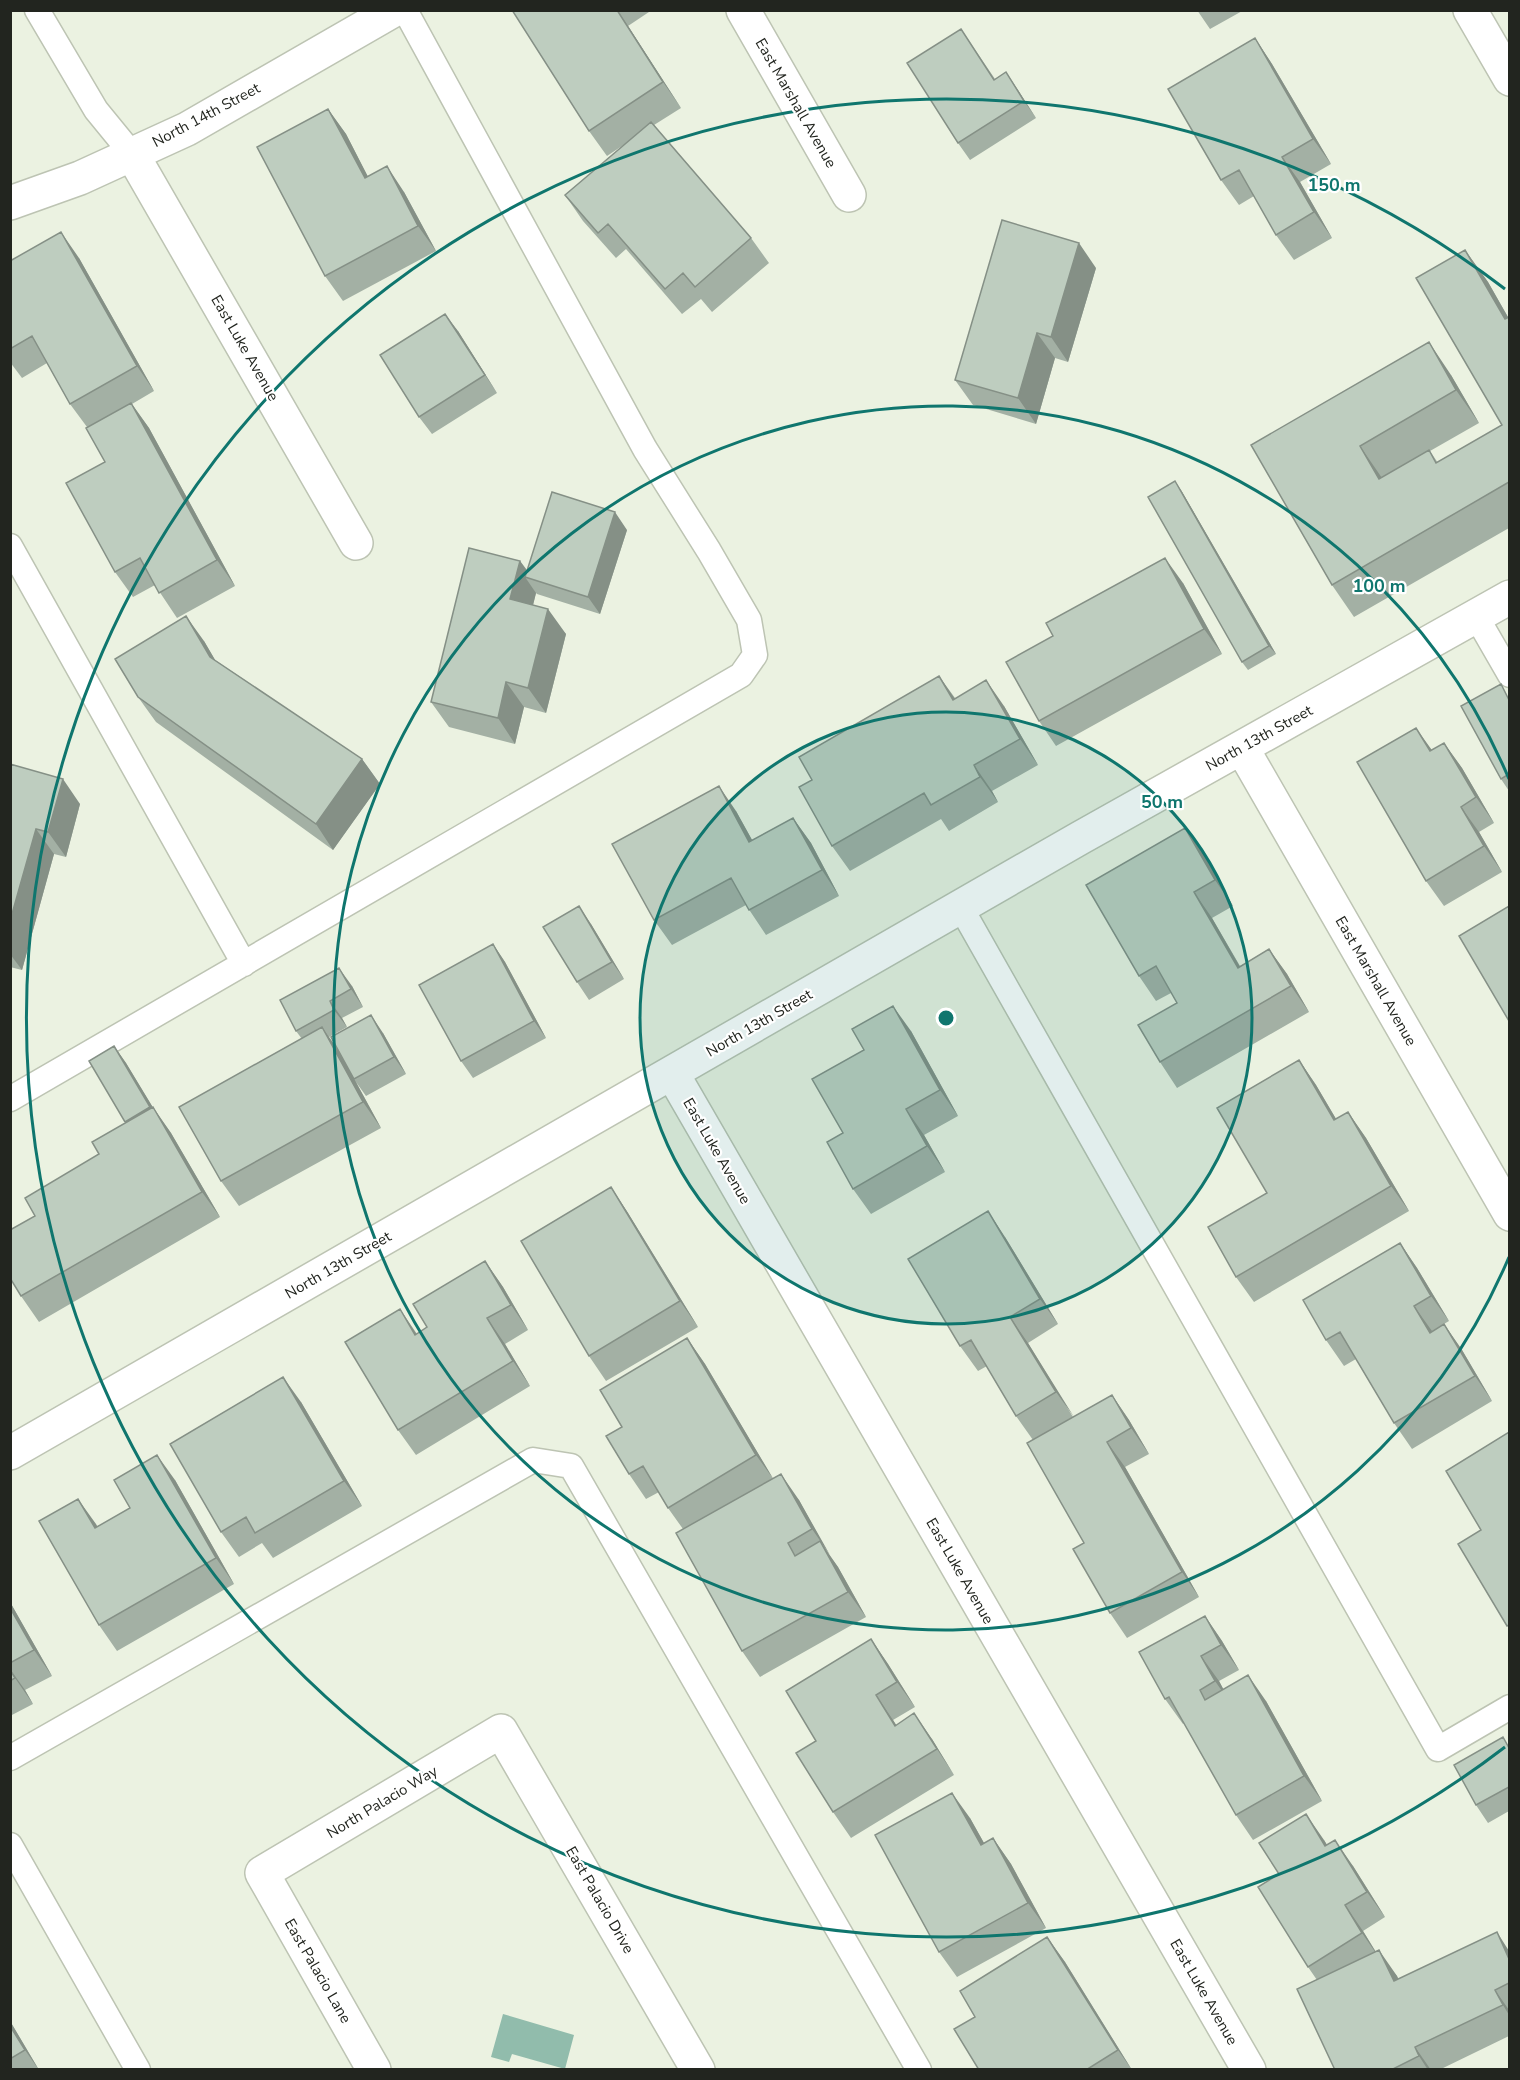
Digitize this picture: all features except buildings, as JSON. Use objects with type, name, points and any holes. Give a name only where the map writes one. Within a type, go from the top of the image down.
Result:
[{"type":"street","name":"North 14th Street","points":[[10,203],[80,178],[187,129],[394,10]]},
{"type":"street","name":"East Marshall Avenue","points":[[742,10],[849,195]]},
{"type":"street","points":[[1470,10],[1509,79]]},
{"type":"street","name":"East Luke Avenue","points":[[132,154],[357,543]]},
{"type":"street","name":"North 13th Street","points":[[10,1453],[960,906],[1509,597]]},
{"type":"street","name":"East Marshall Avenue","points":[[1242,748],[1509,1214]]},
{"type":"street","name":"East Luke Avenue","points":[[672,1073],[1249,2070]]},
{"type":"street","name":"North Palacio Way","points":[[262,1873],[501,1731]]},
{"type":"street","name":"East Palacio Drive","points":[[501,1731],[698,2070]]},
{"type":"street","name":"East Palacio Lane","points":[[262,1873],[374,2070]]},
{"type":"lane","points":[[37,10],[96,110],[132,154]]},
{"type":"lane","points":[[10,1099],[741,675],[755,655],[749,620],[645,449],[405,10]]},
{"type":"lane","points":[[10,546],[244,964]]},
{"type":"lane","points":[[1476,616],[1509,675]]},
{"type":"lane","points":[[960,906],[1438,1749],[1509,1707]]},
{"type":"lane","points":[[10,1758],[533,1460],[571,1466],[919,2070]]},
{"type":"lane","points":[[10,1845],[138,2070]]},
{"type":"shaded area","points":[[503,2014],[574,2035],[565,2069],[512,2054],[509,2062],[491,2057]]}]
